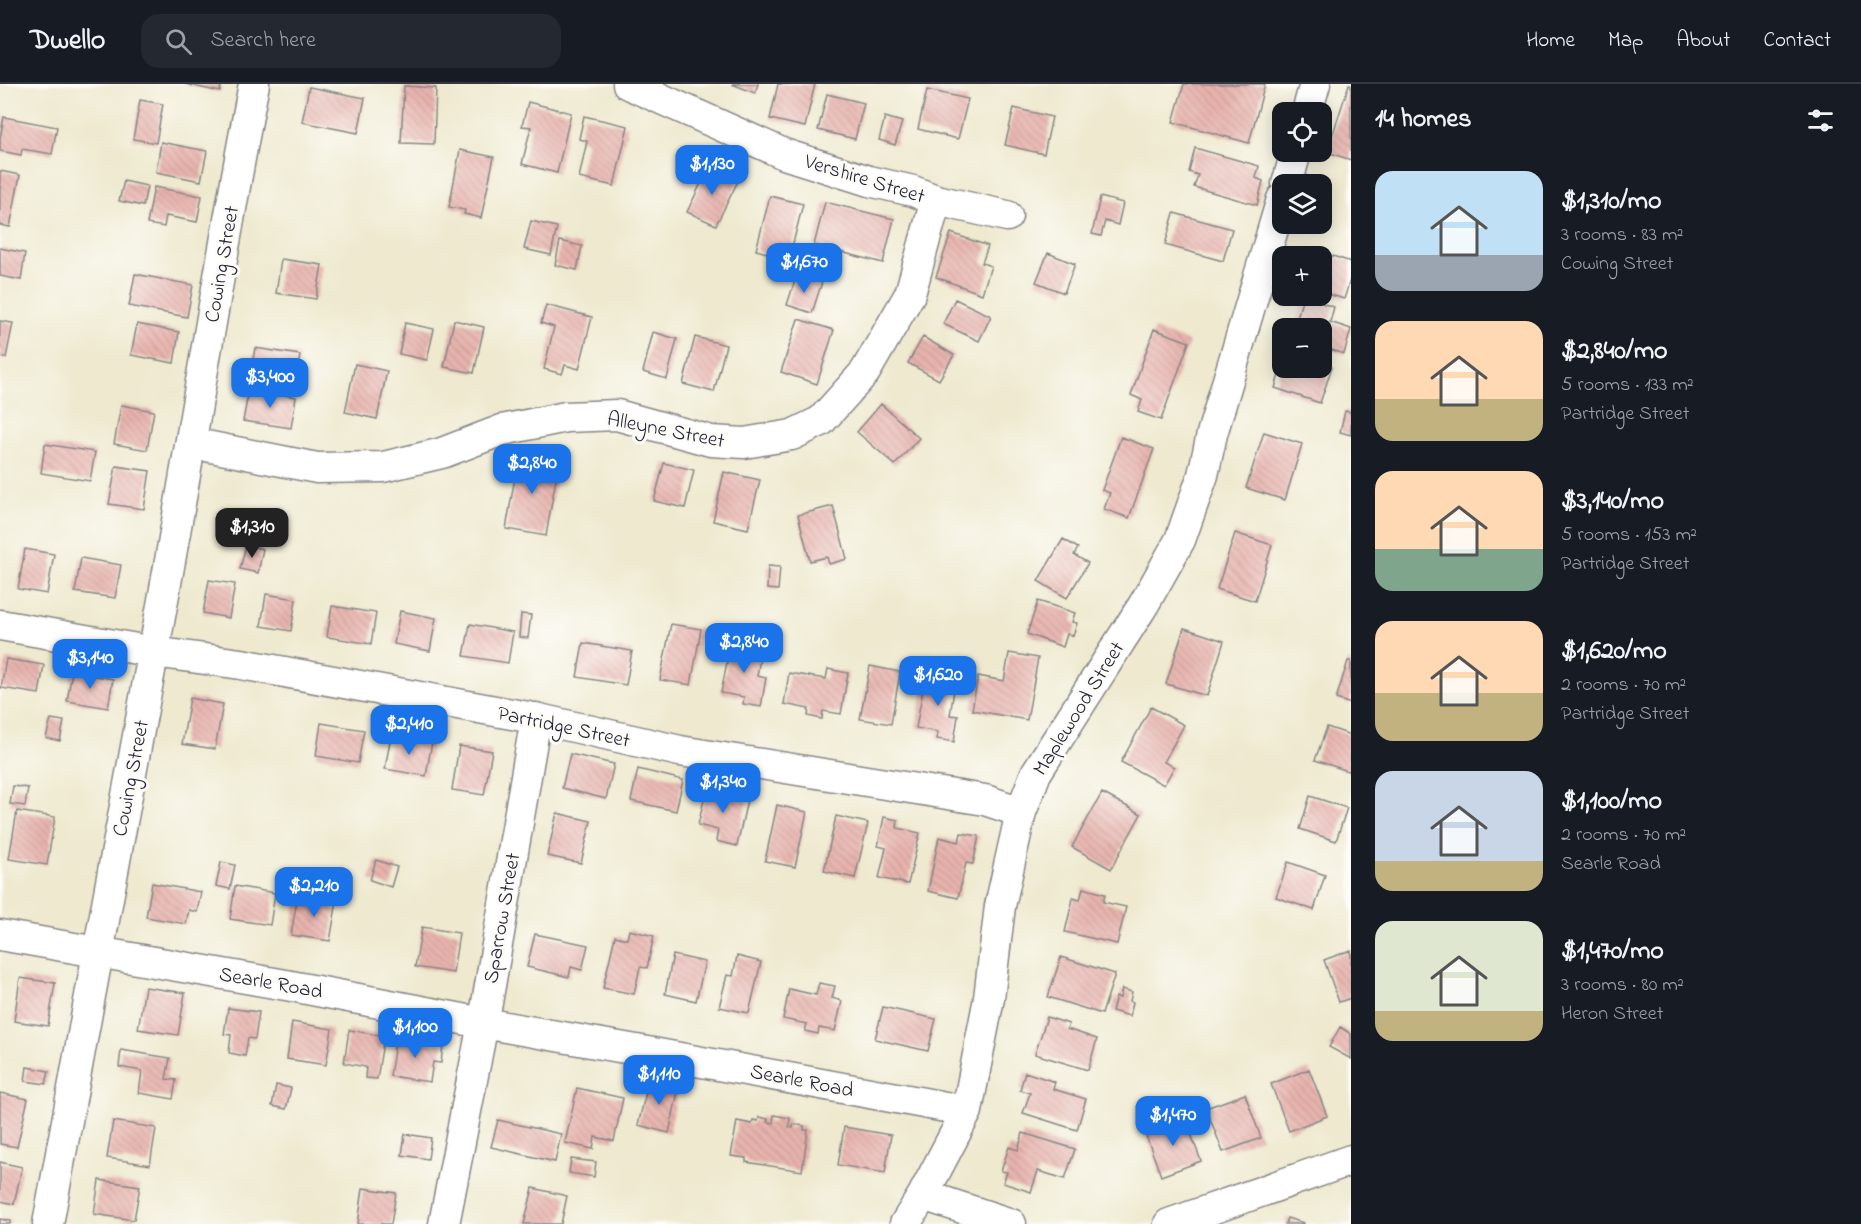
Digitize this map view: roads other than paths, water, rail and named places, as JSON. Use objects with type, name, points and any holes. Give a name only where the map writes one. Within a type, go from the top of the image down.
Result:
[{"type":"street","name":"Cowing Street","points":[[48,1224],[154,652],[254,84]]},
{"type":"street","name":"Vershire Street","points":[[628,84],[784,154],[869,181],[913,191],[936,200],[1008,216]]},
{"type":"street","points":[[1310,102],[1315,84]]},
{"type":"street","name":"Alleyne Street","points":[[191,443],[317,468],[339,468],[383,467],[442,453],[502,430],[567,417],[617,415],[711,441],[744,443],[792,435],[821,421],[865,372],[910,294],[936,200]]},
{"type":"street","name":"Maplewood Street","points":[[905,1224],[923,1195],[967,1111],[989,998],[1000,906],[1021,812],[1036,773],[1144,604],[1180,540],[1203,475],[1212,434],[1272,233]]},
{"type":"street","name":"Partridge Street","points":[[0,626],[241,664],[536,718],[680,751],[985,800],[1021,812]]},
{"type":"street","name":"Sparrow Street","points":[[444,1224],[483,1023],[536,718]]},
{"type":"street","name":"Searle Road","points":[[0,935],[286,985],[967,1111]]},
{"type":"street","points":[[1168,1224],[1351,1160]]},
{"type":"street","points":[[923,1195],[1011,1224]]}]
